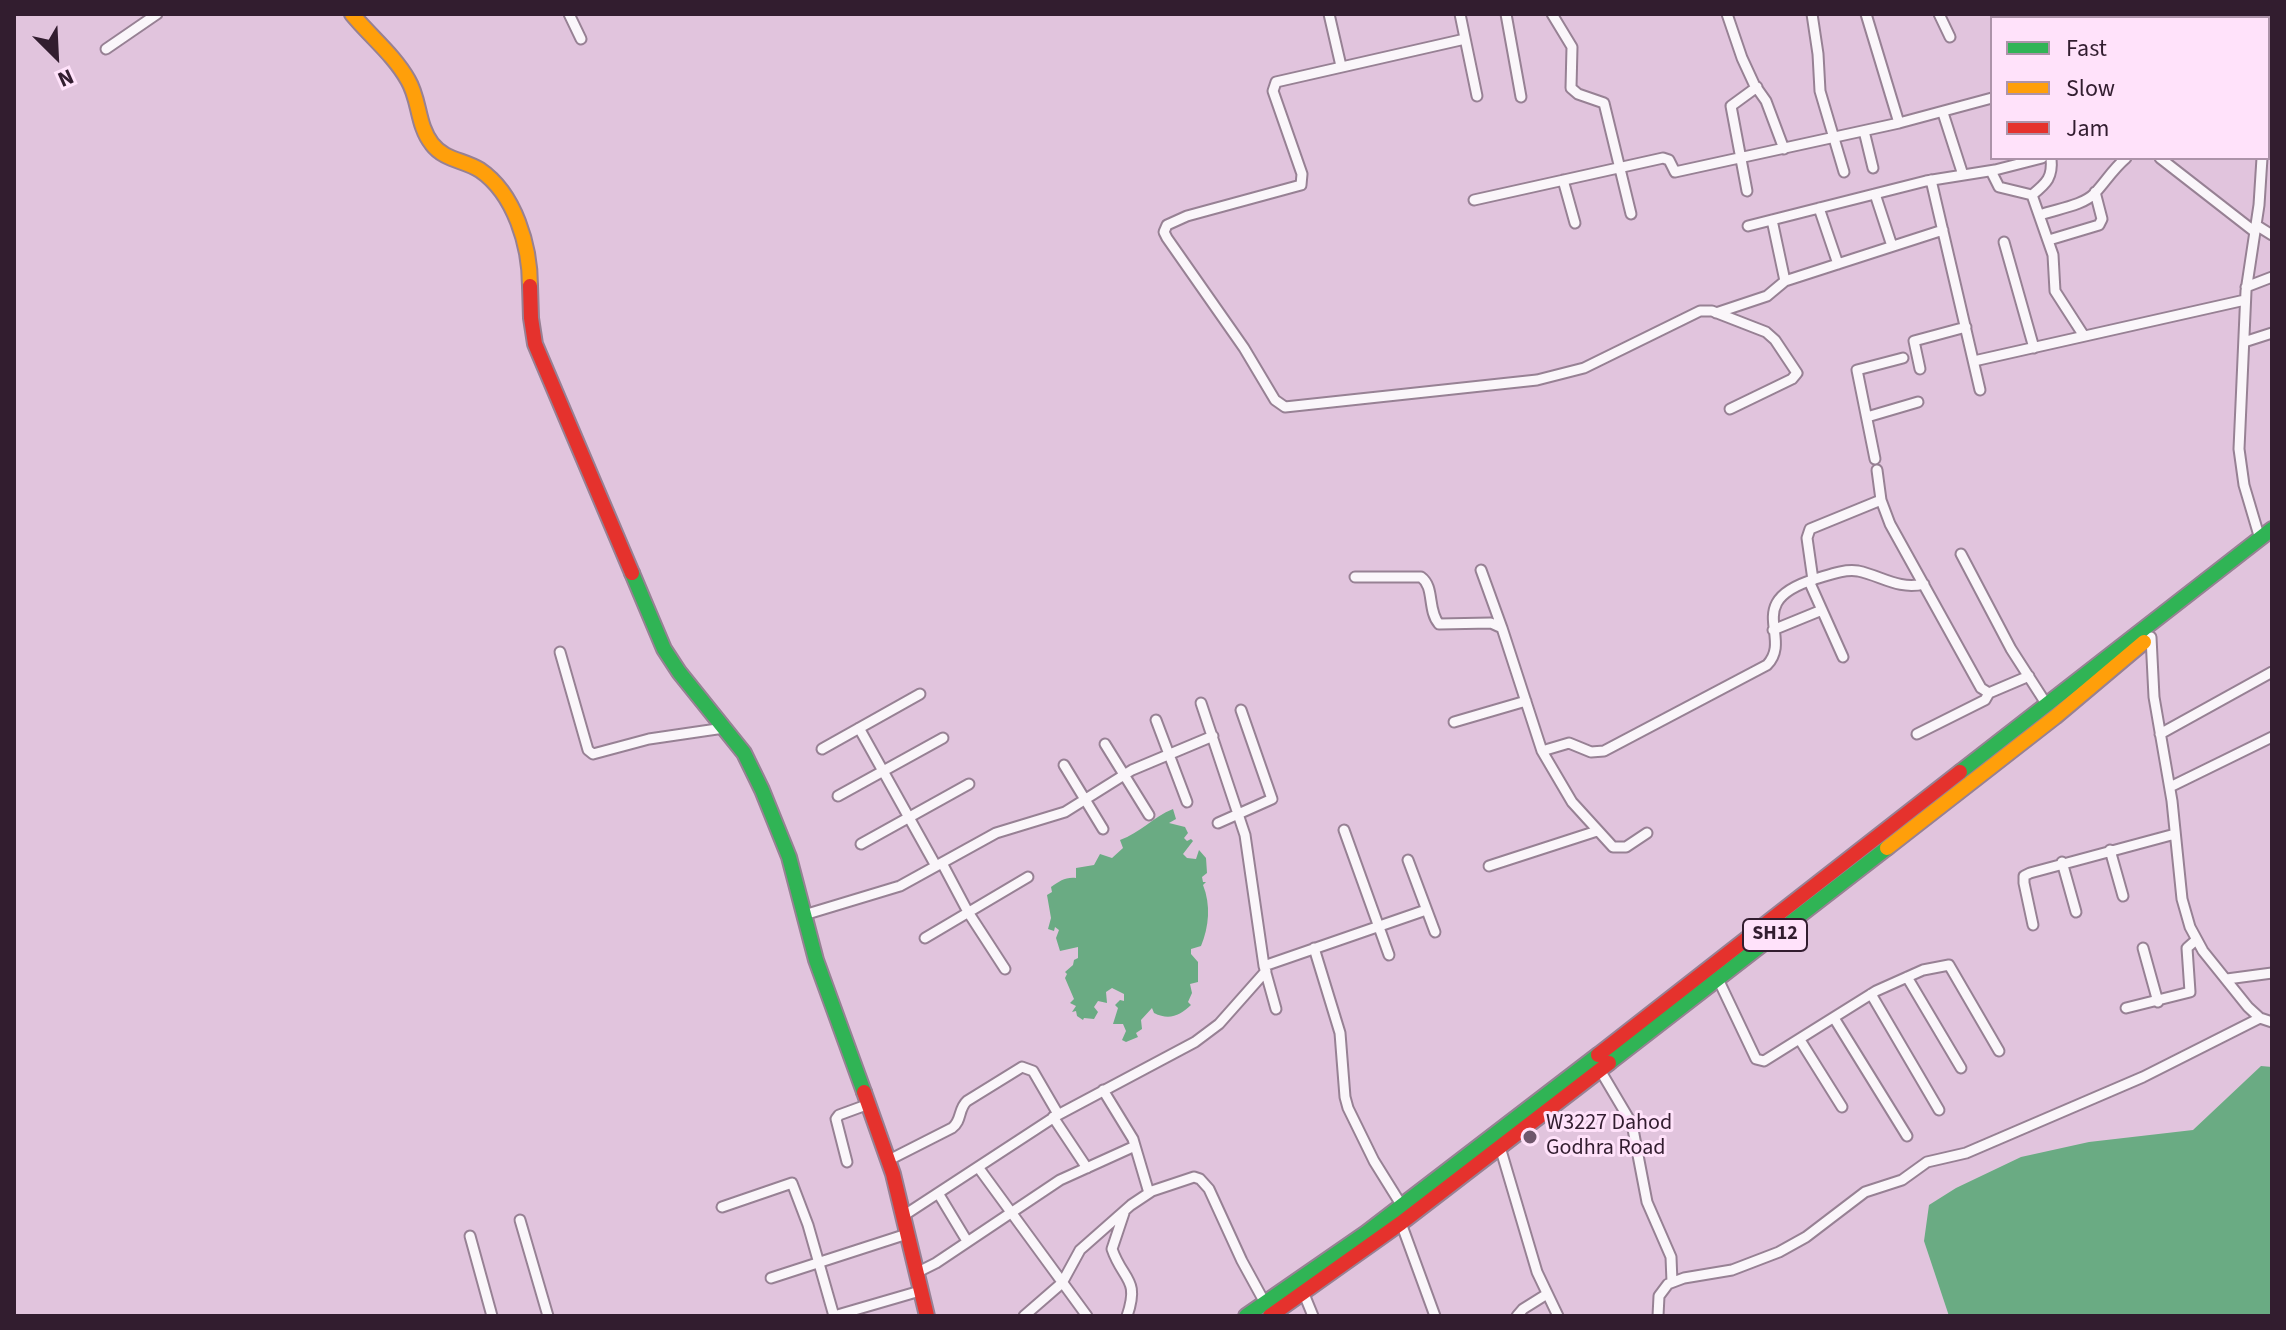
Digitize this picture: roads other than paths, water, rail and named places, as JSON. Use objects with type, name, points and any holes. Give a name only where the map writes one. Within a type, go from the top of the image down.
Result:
[{"type":"main road","points":[[352,14],[407,79],[419,119],[435,148],[449,158],[481,171],[503,195],[524,241],[530,262],[529,325],[535,344],[664,649],[744,753],[789,857],[816,960],[889,1160],[927,1316]]},
{"type":"main road","points":[[1246,1316],[1268,1309],[2268,537]]},
{"type":"main road","name":"SH12","points":[[1268,1309],[1304,1294],[1401,1223],[1718,979],[2055,717],[2268,537]]},
{"type":"street","points":[[106,49],[157,14]]},
{"type":"street","points":[[569,14],[581,39]]},
{"type":"street","points":[[1329,14],[1341,66]]},
{"type":"street","points":[[1460,14],[1477,96]]},
{"type":"street","points":[[1506,14],[1521,97]]},
{"type":"street","points":[[1552,14],[1572,47],[1571,88],[1578,94],[1604,103],[1631,214]]},
{"type":"street","points":[[1727,14],[1742,58],[1766,101],[1784,149]]},
{"type":"street","points":[[1812,14],[1820,91],[1844,172]]},
{"type":"street","points":[[1866,14],[1899,123]]},
{"type":"street","points":[[1939,14],[1950,37]]},
{"type":"street","points":[[1465,39],[1285,79],[1273,86],[1302,174],[1301,185],[1187,216],[1167,225],[1164,232],[1203,293],[1244,348],[1279,405],[1285,407],[1537,380],[1584,368],[1692,313],[1716,313],[1767,296],[1785,281],[1943,230]]},
{"type":"street","points":[[1747,191],[1731,106],[1757,87]]},
{"type":"street","points":[[1474,200],[1666,157],[1675,172],[1833,139],[1990,99]]},
{"type":"street","points":[[1943,113],[1963,175]]},
{"type":"street","points":[[1864,131],[1873,168]]},
{"type":"street","points":[[1748,226],[1931,180],[1991,171],[2035,160]]},
{"type":"street","points":[[2032,195],[2050,177],[2051,160]]},
{"type":"street","points":[[2040,215],[2087,199],[2124,160]]},
{"type":"street","points":[[2163,160],[2256,229],[2272,235]]},
{"type":"street","points":[[2262,160],[2256,229],[2246,287],[2239,449],[2244,485],[2268,537]]},
{"type":"street","points":[[1991,171],[1999,187],[2032,195]]},
{"type":"street","points":[[2261,178],[2272,176]]},
{"type":"street","points":[[1563,180],[1575,223]]},
{"type":"street","points":[[1931,180],[1980,390]]},
{"type":"street","points":[[2049,240],[2101,222],[2095,192]]},
{"type":"street","points":[[1875,194],[1892,246]]},
{"type":"street","points":[[2032,195],[2053,255],[2055,291],[2084,336]]},
{"type":"street","points":[[1819,208],[1838,264]]},
{"type":"street","points":[[1772,220],[1785,281]]},
{"type":"street","points":[[2004,242],[2034,348]]},
{"type":"street","points":[[2246,287],[2272,277]]},
{"type":"street","points":[[1974,361],[2245,300]]},
{"type":"street","points":[[1716,313],[1766,332],[1797,373],[1792,379],[1730,409]]},
{"type":"street","points":[[1920,369],[1914,341],[1966,327]]},
{"type":"street","points":[[2244,342],[2272,333]]},
{"type":"street","points":[[1903,358],[1857,370],[1881,500],[1890,524],[1981,688],[1989,693]]},
{"type":"street","points":[[1867,417],[1918,402]]},
{"type":"street","points":[[1843,657],[1811,580],[1807,538],[1810,529],[1881,500]]},
{"type":"street","points":[[1961,554],[2047,705]]},
{"type":"street","points":[[1481,570],[1542,751],[1572,802],[1613,847],[1620,849],[1647,833]]},
{"type":"street","points":[[1542,751],[1569,743],[1591,752],[1604,751],[1767,665],[1776,651],[1773,630],[1775,607],[1780,597],[1811,580],[1840,571],[1857,571],[1901,587],[1924,584]]},
{"type":"street","points":[[1355,577],[1421,577],[1428,584],[1432,613],[1439,624],[1491,623],[1502,628]]},
{"type":"street","points":[[1773,630],[1822,610]]},
{"type":"street","points":[[2151,637],[2154,697],[2170,787],[2182,899],[2196,940],[2248,1007],[2260,1018],[2272,1022]]},
{"type":"street","points":[[560,652],[588,750],[593,754],[649,739],[724,728]]},
{"type":"street","points":[[2160,734],[2272,672]]},
{"type":"street","points":[[1917,734],[1985,700],[1989,693],[2029,676]]},
{"type":"street","points":[[822,749],[920,694]]},
{"type":"street","points":[[1454,722],[1526,701]]},
{"type":"street","points":[[1201,703],[1239,813],[1265,968],[1276,1009]]},
{"type":"street","points":[[1218,823],[1272,799],[1241,710]]},
{"type":"street","points":[[1156,720],[1187,802]]},
{"type":"street","points":[[859,728],[910,819],[1005,969]]},
{"type":"street","points":[[804,915],[900,886],[996,833],[1058,815],[1124,775],[1213,736]]},
{"type":"street","points":[[2170,787],[2272,737]]},
{"type":"street","points":[[838,796],[943,738]]},
{"type":"street","points":[[1105,744],[1149,815]]},
{"type":"street","points":[[1064,765],[1103,829]]},
{"type":"street","points":[[861,844],[969,784]]},
{"type":"street","points":[[1344,830],[1389,955]]},
{"type":"street","points":[[1489,866],[1597,831]]},
{"type":"street","points":[[2033,925],[2024,876],[2062,862],[2175,834]]},
{"type":"street","points":[[2110,850],[2123,896]]},
{"type":"street","points":[[1408,860],[1435,932]]},
{"type":"street","points":[[2062,862],[2076,912]]},
{"type":"street","points":[[925,938],[1028,877]]},
{"type":"street","points":[[903,1216],[1056,1116],[1205,1035],[1219,1024],[1265,968],[1426,910]]},
{"type":"street","points":[[2126,1008],[2190,992],[2187,948],[2196,940]]},
{"type":"street","points":[[1314,948],[1340,1033],[1348,1108],[1374,1161],[1402,1206]]},
{"type":"street","points":[[2143,948],[2158,1002]]},
{"type":"street","points":[[1718,979],[1756,1059],[1764,1061],[1871,994],[1923,970],[1949,965],[1999,1051]]},
{"type":"street","points":[[2227,979],[2272,973]]},
{"type":"street","points":[[1907,977],[1961,1068]]},
{"type":"street","points":[[1871,994],[1939,1110]]},
{"type":"street","points":[[1834,1018],[1907,1136]]},
{"type":"street","points":[[1658,1316],[1659,1296],[1672,1282],[1732,1270],[1779,1252],[1806,1237],[1865,1192],[1902,1180],[1927,1162],[1966,1153],[2143,1077],[2260,1018]]},
{"type":"street","points":[[1800,1040],[1842,1107]]},
{"type":"street","points":[[889,1160],[952,1128],[967,1101],[1022,1067],[1033,1071],[1087,1168]]},
{"type":"street","points":[[1600,1070],[1632,1124],[1647,1202],[1671,1257],[1672,1282]]},
{"type":"street","points":[[1103,1090],[1135,1146],[1149,1193]]},
{"type":"street","points":[[847,1162],[836,1117],[869,1104]]},
{"type":"street","points":[[916,1273],[936,1263],[1060,1180],[1135,1146]]},
{"type":"street","points":[[1500,1147],[1537,1272],[1558,1316]]},
{"type":"street","points":[[978,1167],[1087,1316]]},
{"type":"street","points":[[1024,1316],[1062,1283],[1080,1250],[1125,1210],[1149,1193],[1188,1178],[1200,1179],[1209,1189],[1268,1309]]},
{"type":"street","points":[[722,1207],[792,1183],[808,1225],[834,1316],[920,1291]]},
{"type":"street","points":[[938,1193],[967,1241]]},
{"type":"street","points":[[1125,1210],[1112,1249],[1133,1288],[1127,1316]]},
{"type":"street","points":[[520,1220],[548,1316]]},
{"type":"street","points":[[1401,1223],[1435,1316]]},
{"type":"street","points":[[771,1278],[907,1234]]},
{"type":"street","points":[[470,1236],[492,1316]]},
{"type":"street","points":[[1304,1294],[1313,1316]]},
{"type":"street","points":[[1517,1316],[1547,1294]]},
{"type":"place","name":"W3227 Dahod Godhra Road","points":[[1530,1137]]}]
